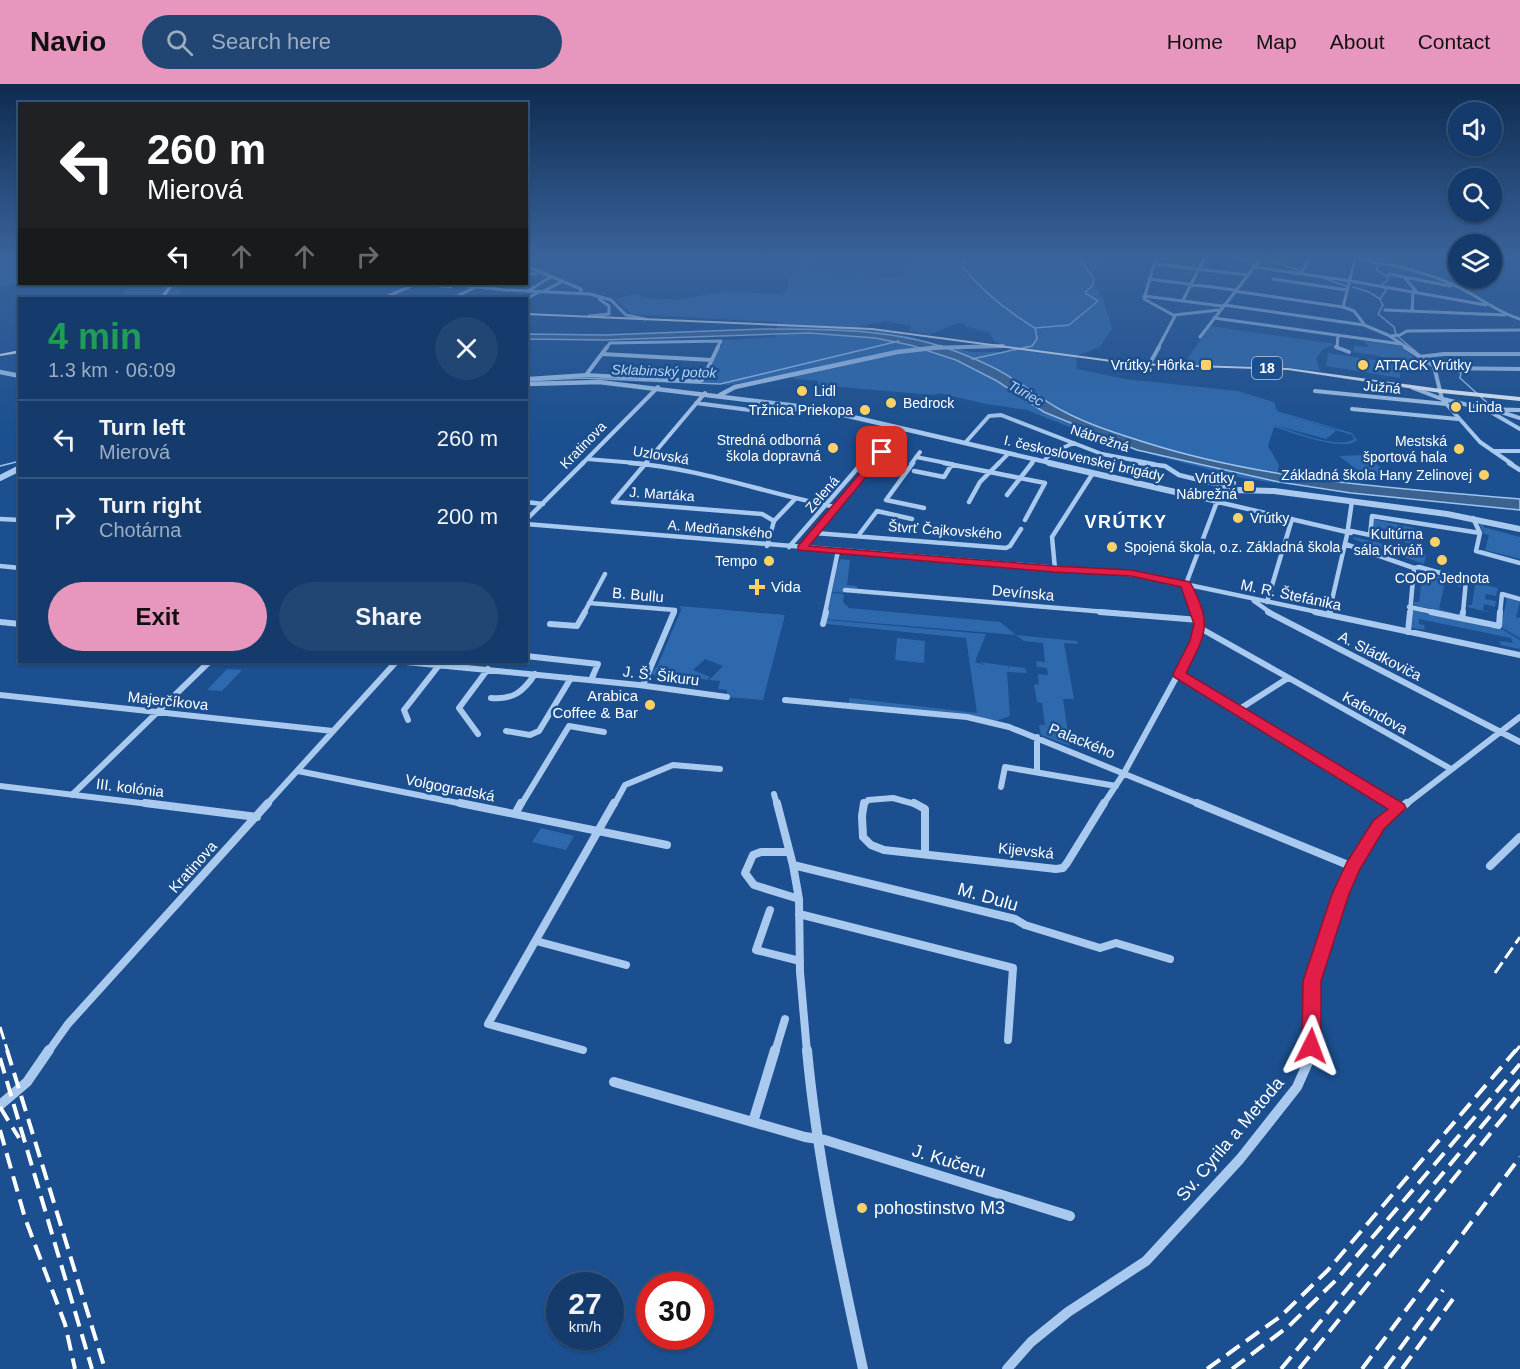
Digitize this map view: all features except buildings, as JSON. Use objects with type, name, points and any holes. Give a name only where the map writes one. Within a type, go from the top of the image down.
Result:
[{"type":"main road","name":"18","points":[[599,317],[853,328],[940,337],[954,341],[1149,365],[1288,369],[1441,391],[1520,399]]},
{"type":"main road","points":[[0,355],[18,351]]},
{"type":"street","points":[[635,317],[645,319]]},
{"type":"street","points":[[1149,365],[1173,317]]},
{"type":"street","points":[[1304,317],[1364,325],[1394,336],[1434,368],[1442,399],[1458,419],[1493,452],[1520,470]]},
{"type":"street","points":[[1358,317],[1364,325]]},
{"type":"street","points":[[1200,337],[1214,318],[1402,344]]},
{"type":"street","points":[[1394,336],[1407,331],[1520,330]]},
{"type":"street","points":[[1338,335],[1336,348],[1349,352]]},
{"type":"street","points":[[528,379],[551,380],[586,375],[699,381],[702,380],[720,340],[610,344],[586,375]]},
{"type":"street","points":[[945,347],[954,341]]},
{"type":"street","points":[[720,395],[735,387],[917,349],[1007,347]]},
{"type":"street","points":[[602,354],[712,360]]},
{"type":"street","points":[[1421,356],[1520,354]]},
{"type":"street","points":[[1434,368],[1520,369]]},
{"type":"street","points":[[0,372],[18,376]]},
{"type":"street","name":"I. československej brigády","points":[[528,384],[551,380],[599,382],[658,387],[799,406],[1350,532]]},
{"type":"street","points":[[1406,386],[1442,399],[1520,418]]},
{"type":"street","name":"Kratinova","points":[[528,520],[658,387]]},
{"type":"street","name":"Južná","points":[[1315,391],[1446,404]]},
{"type":"street","name":"J. Martáka","points":[[705,393],[613,502],[762,514],[774,521]]},
{"type":"street","points":[[696,403],[788,415],[799,406]]},
{"type":"street","points":[[1352,409],[1458,419]]},
{"type":"street","points":[[1485,409],[1520,410]]},
{"type":"street","points":[[1485,409],[1520,429]]},
{"type":"street","name":"Nábrežná","points":[[965,443],[989,416],[1001,415],[1074,443],[1136,462],[1176,470],[1179,475],[1239,490]]},
{"type":"street","name":"Zelená","points":[[789,547],[893,426]]},
{"type":"street","name":"Zelená","points":[[801,548],[891,441],[906,429]]},
{"type":"street","points":[[1044,461],[1051,453],[1074,443]]},
{"type":"street","points":[[1493,452],[1520,451]]},
{"type":"street","name":"Štvrť Čajkovského","points":[[920,452],[886,500],[924,508]]},
{"type":"street","name":"Štvrť Čajkovského","points":[[969,502],[980,482],[1009,453]]},
{"type":"street","points":[[916,457],[1045,483],[1025,520]]},
{"type":"street","name":"Uzlovská","points":[[587,459],[644,463],[697,473],[795,499],[836,507]]},
{"type":"street","points":[[1007,495],[1035,459]]},
{"type":"street","points":[[914,471],[944,477],[952,465]]},
{"type":"street","points":[[0,478],[18,469]]},
{"type":"street","points":[[1054,569],[1052,537],[1093,472]]},
{"type":"street","points":[[1184,494],[1239,490],[1274,491],[1473,518],[1520,529]]},
{"type":"street","points":[[1200,628],[1186,584],[1221,491]]},
{"type":"street","points":[[767,546],[774,521],[795,499]]},
{"type":"street","points":[[1329,615],[1345,544],[1350,532],[1352,501]]},
{"type":"street","points":[[528,502],[543,504]]},
{"type":"street","name":"Štvrť Čajkovského","points":[[858,536],[878,511],[912,519]]},
{"type":"street","points":[[1350,532],[1370,535],[1372,516],[1480,533]]},
{"type":"street","points":[[1473,518],[1480,533],[1476,551],[1520,563]]},
{"type":"street","points":[[0,519],[18,520]]},
{"type":"street","points":[[1267,602],[1292,519]]},
{"type":"street","name":"A. Medňanského","points":[[528,522],[551,528],[1054,569]]},
{"type":"street","name":"Štvrť Čajkovského","points":[[815,533],[1006,548],[1010,546],[1021,529]]},
{"type":"street","points":[[1345,544],[1414,568],[1419,567],[1466,580],[1462,618]]},
{"type":"street","points":[[824,624],[838,552]]},
{"type":"street","points":[[0,566],[18,568]]},
{"type":"street","points":[[1408,632],[1414,568]]},
{"type":"street","name":"M. R. Štefánika","points":[[1054,569],[1131,573],[1520,656]]},
{"type":"street","name":"B. Bullu","points":[[550,624],[577,626],[605,574]]},
{"type":"street","name":"Devínska","points":[[845,590],[1199,620]]},
{"type":"street","points":[[1409,607],[1499,626],[1502,594],[1520,599]]},
{"type":"street","name":"A. Sládkoviča","points":[[1251,598],[1263,609],[1520,742]]},
{"type":"street","name":"B. Bullu","points":[[589,603],[675,610],[643,685]]},
{"type":"street","points":[[0,622],[18,624]]},
{"type":"street","name":"Kijevská","points":[[925,854],[925,808],[914,801],[874,796],[863,804],[863,837],[871,845],[884,850],[1063,868],[1124,773],[1179,674],[1200,628]]},
{"type":"street","name":"Kafendova","points":[[1200,628],[1450,769]]},
{"type":"street","points":[[528,656],[598,664],[591,680]]},
{"type":"street","points":[[72,795],[208,663]]},
{"type":"street","name":"Kratinova","points":[[0,1105],[27,1082],[69,1024],[395,663]]},
{"type":"street","name":"J. Š. Šikuru","points":[[423,663],[643,685],[727,697]]},
{"type":"street","points":[[451,666],[457,663]]},
{"type":"street","points":[[408,720],[404,710],[440,664]]},
{"type":"street","points":[[478,734],[459,708],[488,669]]},
{"type":"street","points":[[491,698],[506,700],[522,693],[535,674]]},
{"type":"street","points":[[1179,674],[1398,808]]},
{"type":"street","points":[[506,731],[530,735],[539,731],[571,678]]},
{"type":"street","points":[[1238,710],[1288,678]]},
{"type":"street","name":"Majerčíkova","points":[[0,695],[333,732]]},
{"type":"street","name":"Palackého","points":[[785,700],[967,717],[1001,725],[1038,737],[1353,867]]},
{"type":"street","name":"Sv. Cyrila a Metoda","points":[[1007,1369],[1030,1342],[1068,1312],[1146,1261],[1240,1159],[1297,1087],[1309,1060],[1313,1032],[1312,981],[1340,894],[1353,867],[1379,825],[1398,808],[1520,717]]},
{"type":"street","points":[[515,814],[569,726],[604,732]]},
{"type":"street","points":[[1037,771],[1038,737]]},
{"type":"street","points":[[583,1050],[488,1024],[625,785],[673,765],[720,769]]},
{"type":"street","points":[[1001,787],[1005,767],[1116,786]]},
{"type":"street","name":"Volgogradská","points":[[297,771],[667,844]]},
{"type":"street","name":"III. kolónia","points":[[0,786],[257,817]]},
{"type":"street","points":[[774,794],[793,865],[799,899],[810,1083],[818,1140],[833,1229],[863,1369]]},
{"type":"street","points":[[1490,866],[1520,837]]},
{"type":"street","points":[[789,852],[761,852],[753,855],[746,873],[754,885],[799,899]]},
{"type":"street","name":"M. Dulu","points":[[793,865],[1015,919],[1025,925],[1100,948],[1116,943],[1170,959]]},
{"type":"street","points":[[770,910],[756,950],[801,961]]},
{"type":"street","points":[[799,914],[1013,968],[1008,1040]]},
{"type":"street","points":[[536,941],[626,965]]},
{"type":"street","points":[[753,1122],[784,1019]]},
{"type":"street","points":[[614,1082],[818,1140]]},
{"type":"street","name":"J. Kučeru","points":[[818,1140],[825,1140],[1070,1216]]},
{"type":"shaded area","points":[[686,317],[1109,317],[1112,328],[1100,347],[1076,356],[1077,369],[1125,379],[1238,391],[1274,402],[1277,411],[1352,433],[1357,440],[1341,444],[1330,443],[1274,427],[1268,446],[1279,465],[1276,483],[1242,478],[1104,441],[1027,410],[986,404],[939,393],[934,395],[817,385],[819,381],[796,379],[787,374],[728,385],[702,382],[724,340],[775,337],[778,322]],"holes":[[[885,321],[911,326],[909,331],[931,334],[958,323],[965,324],[964,326],[990,333],[993,340],[1014,352],[971,352],[898,334],[857,327]],[[1274,425],[1326,439],[1337,430],[1352,435],[1354,439],[1347,442],[1327,441]]]},
{"type":"shaded area","points":[[1210,326],[1335,344],[1322,350],[1316,359],[1320,371],[1270,366],[1183,365]]},
{"type":"shaded area","points":[[1364,341],[1401,346],[1421,363],[1391,361],[1375,355],[1353,352],[1354,346],[1369,347]]},
{"type":"shaded area","name":"ATTACK Vrútky","points":[[1328,353],[1400,364],[1400,378],[1326,366]]},
{"type":"shaded area","points":[[1364,455],[1393,476],[1366,477],[1339,456]]},
{"type":"shaded area","points":[[1373,519],[1414,528],[1412,544],[1370,534]]},
{"type":"shaded area","points":[[1479,523],[1484,524],[1483,527],[1520,537],[1520,559],[1485,550],[1489,535],[1484,534]]},
{"type":"shaded area","points":[[1354,537],[1426,554],[1424,564],[1353,539]]},
{"type":"shaded area","points":[[841,559],[850,560],[847,585],[857,586],[857,589],[845,588],[844,593],[832,592],[838,564]]},
{"type":"shaded area","points":[[1418,569],[1437,576],[1462,580],[1461,587],[1457,586],[1455,580],[1446,578],[1439,609],[1456,614],[1414,605],[1414,602],[1419,602],[1421,584],[1417,583]]},
{"type":"shaded area","points":[[1474,582],[1498,588],[1496,596],[1486,594],[1485,599],[1496,601],[1495,607],[1484,604],[1483,610],[1495,614],[1468,607],[1472,605],[1475,586],[1470,584]]},
{"type":"shaded area","points":[[832,593],[844,594],[843,602],[849,608],[1000,622],[1016,635],[825,619]]},
{"type":"shaded area","points":[[1507,598],[1520,602],[1516,617],[1520,618],[1520,638],[1501,627]]},
{"type":"shaded area","points":[[680,606],[785,615],[763,700],[727,697],[727,690],[718,689],[720,681],[709,680],[723,666],[705,659],[693,670],[710,677],[707,680],[662,671],[659,677],[652,674],[651,671],[657,667],[681,610]]},
{"type":"shaded area","points":[[1413,610],[1490,628],[1497,626],[1520,640],[1520,649],[1501,645],[1499,641],[1513,643],[1511,638],[1419,619],[1419,624],[1424,625],[1425,630],[1412,628]]},
{"type":"shaded area","points":[[826,620],[986,634],[975,662],[987,666],[979,662],[1008,666],[1008,669],[1009,666],[1025,668],[1027,673],[1007,672],[1010,716],[996,721],[948,713],[849,704],[849,698],[977,713],[966,638],[826,624]]},
{"type":"shaded area","points":[[1016,635],[1077,641],[1078,644],[1064,643],[1074,699],[1063,699],[1070,746],[1041,735],[1039,725],[1045,725],[1042,703],[1037,702],[1034,685],[1039,684],[1038,674],[1048,675],[1047,668],[1037,667],[1036,661],[1045,662],[1043,643],[1024,641]]},
{"type":"shaded area","points":[[897,638],[925,641],[924,663],[895,660]]},
{"type":"shaded area","points":[[227,669],[242,670],[222,691],[207,690]]},
{"type":"shaded area","points":[[541,828],[574,836],[566,850],[532,842]]},
{"type":"water","name":"Turiec","points":[[762,329],[812,329],[887,334],[960,353],[1007,375],[1056,407],[1083,421],[1136,440],[1193,456],[1285,475],[1520,499],[1520,510],[1351,493],[1279,482],[1137,450],[1044,412],[997,381],[956,360],[910,345],[875,338],[809,333],[604,340],[528,339],[528,334],[604,335]]},
{"type":"waterway","points":[[1018,317],[1035,328]]},
{"type":"waterway","points":[[1035,328],[1069,325],[1079,317]]},
{"type":"waterway","points":[[1382,317],[1394,327],[1396,335],[1420,355]]},
{"type":"waterway","points":[[972,359],[1032,346],[1037,339],[1035,328]]},
{"type":"waterway","name":"Sklabinský potok","points":[[528,381],[581,378],[720,384],[899,341]]},
{"type":"waterway","points":[[1425,358],[1448,367]]},
{"type":"waterway","points":[[1453,369],[1461,373],[1460,378],[1493,408]]},
{"type":"waterway","name":"Sklabinský potok","points":[[0,466],[18,462]]},
{"type":"railway","points":[[1495,973],[1520,937]]},
{"type":"railway","points":[[0,1027],[8,1052]]},
{"type":"railway","points":[[1515,1052],[1520,1046]]},
{"type":"railway","points":[[7,1050],[105,1369]]},
{"type":"railway","points":[[1207,1369],[1281,1316],[1328,1270],[1516,1050]]},
{"type":"railway","points":[[0,1058],[92,1369]]},
{"type":"railway","points":[[1232,1369],[1289,1326],[1337,1279],[1520,1064]]},
{"type":"railway","points":[[1281,1369],[1520,1080]]},
{"type":"railway","points":[[1299,1369],[1520,1097]]},
{"type":"railway","points":[[0,1107],[19,1138]]},
{"type":"railway","points":[[0,1130],[25,1218],[65,1324],[75,1369]]},
{"type":"railway","points":[[1362,1369],[1520,1157]]},
{"type":"railway","points":[[1385,1369],[1443,1290]]},
{"type":"railway","points":[[1402,1369],[1453,1299]]},
{"type":"place","name":"Vrútky, Hôrka","points":[[1206,365]]},
{"type":"place","name":"ATTACK Vrútky","points":[[1363,365]]},
{"type":"place","name":"Lidl","points":[[802,391]]},
{"type":"place","name":"Bedrock","points":[[891,403]]},
{"type":"place","name":"Linda","points":[[1456,407]]},
{"type":"place","name":"Tržnica Priekopa","points":[[865,410]]},
{"type":"place","name":"Stredná odborná škola dopravná","points":[[833,448]]},
{"type":"place","name":"Mestská športová hala","points":[[1459,449]]},
{"type":"place","name":"Základná škola Hany Zelinovej","points":[[1484,475]]},
{"type":"place","name":"Vrútky, Nábrežná","points":[[1249,486]]},
{"type":"place","name":"Vrútky","points":[[1238,518]]},
{"type":"place","name":"Kultúrna sála Kriváň","points":[[1435,542]]},
{"type":"place","name":"Spojená škola, o.z. Základná škola","points":[[1112,547]]},
{"type":"place","name":"COOP Jednota","points":[[1442,560]]},
{"type":"place","name":"Tempo","points":[[769,561]]},
{"type":"place","name":"Vida","points":[[757,587]]},
{"type":"place","name":"Arabica Coffee & Bar","points":[[650,705]]},
{"type":"place","name":"pohostinstvo M3","points":[[862,1208]]},
{"type":"district","name":"VRÚTKY","points":[[1126,522]]},
{"type":"route","points":[[882,452],[801,548],[1054,569],[1131,573],[1186,584],[1200,624],[1199,634],[1179,674],[1398,808],[1379,825],[1353,867],[1340,894],[1312,981],[1311,1046]]}]
